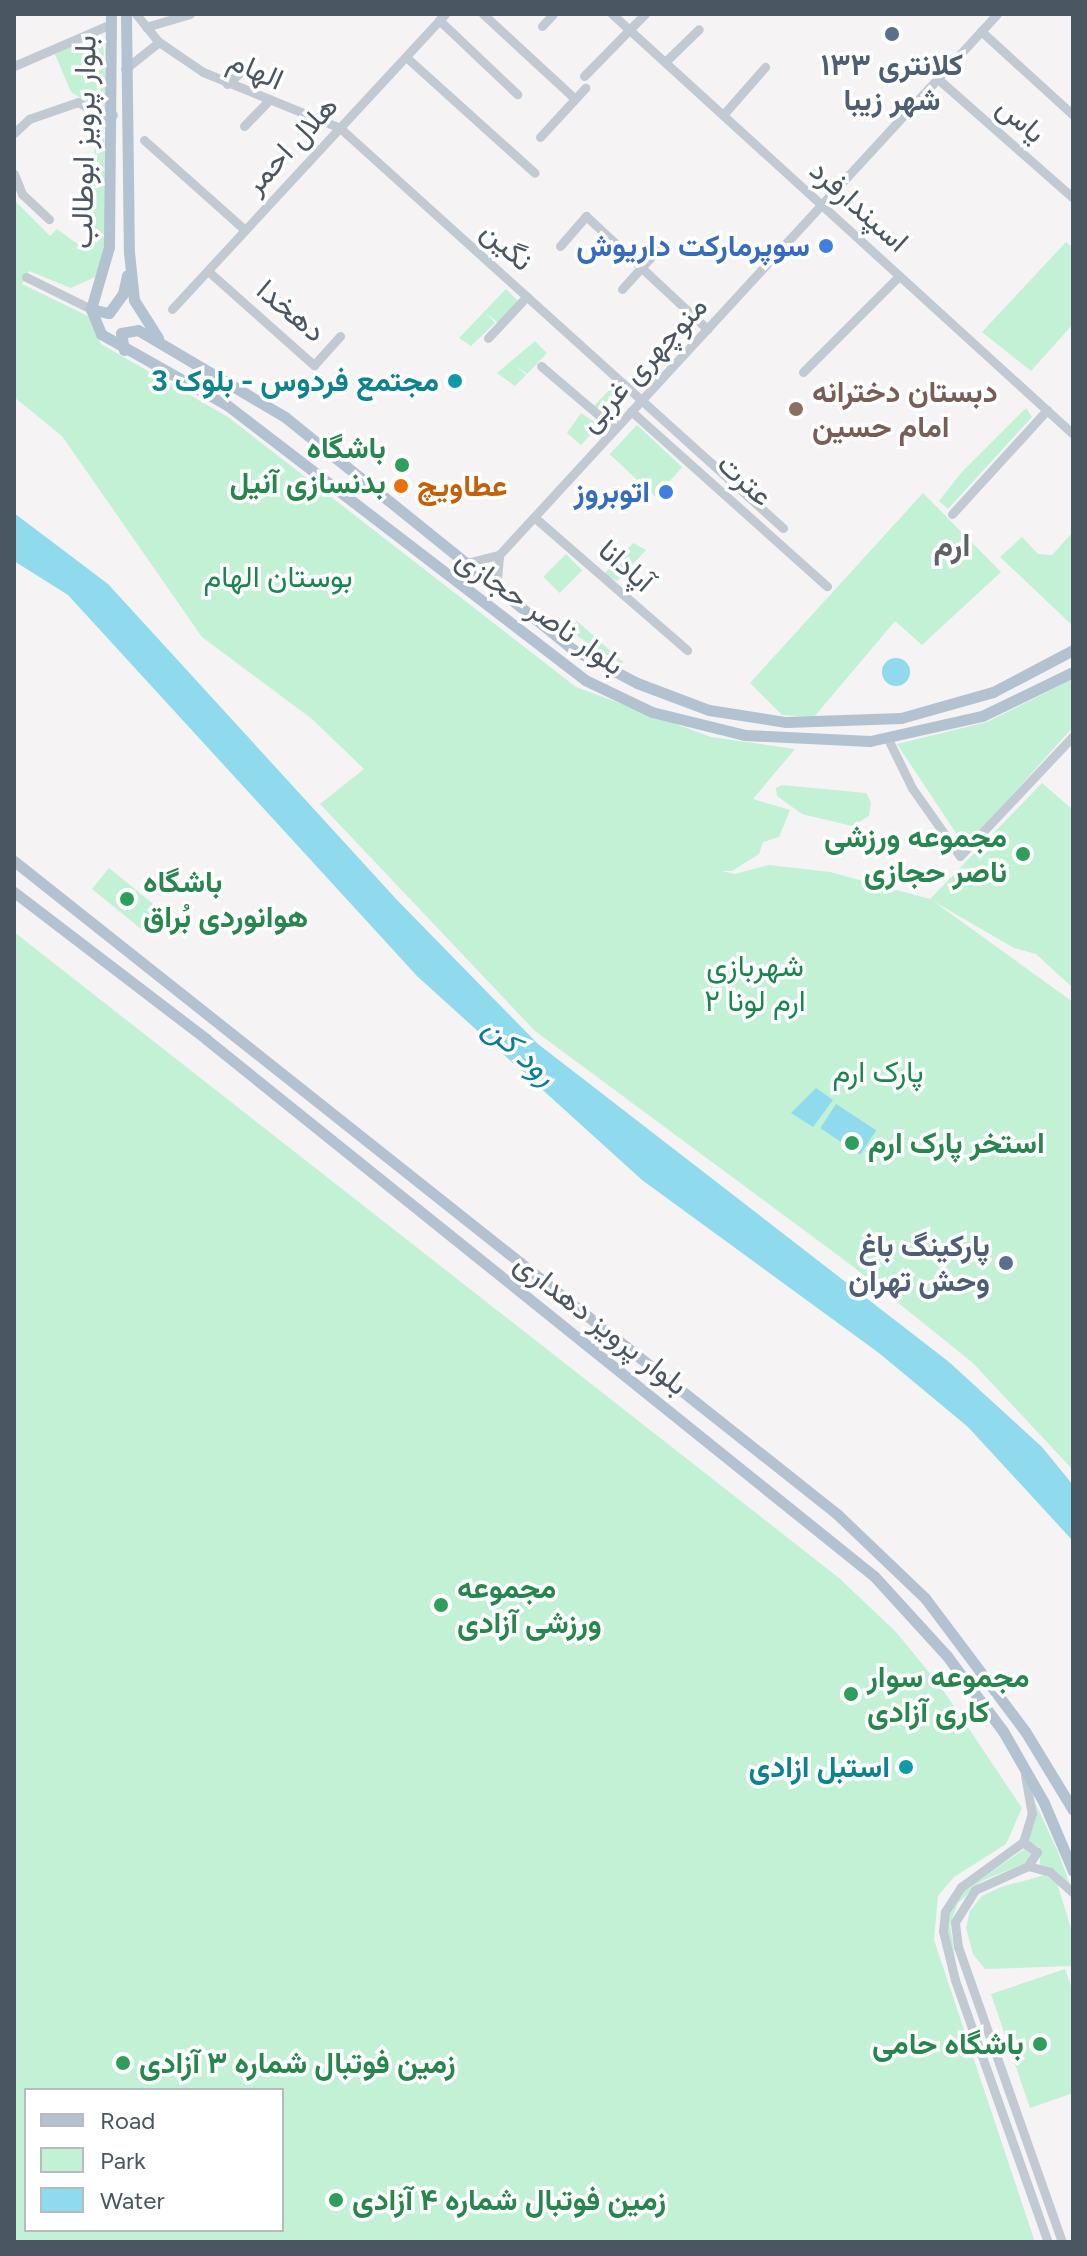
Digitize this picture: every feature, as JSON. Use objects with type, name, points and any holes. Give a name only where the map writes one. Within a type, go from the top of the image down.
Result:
[{"type":"main road","name":"بلوار پرویز ابوطالب","points":[[126,14],[129,252],[134,300],[143,320],[172,353]]},
{"type":"main road","name":"بلوار پرویز ابوطالب","points":[[91,309],[109,247],[113,115],[111,19]]},
{"type":"main road","points":[[91,309],[109,313],[116,306],[126,285],[129,252]]},
{"type":"main road","points":[[91,309],[101,334],[125,350]]},
{"type":"main road","name":"بلوار ناصر حجازی","points":[[1073,650],[1033,674],[956,705],[860,722],[786,722],[709,710],[637,683],[574,650],[496,591],[466,563],[285,417],[128,328],[121,333],[125,350],[227,405],[585,680],[652,712],[745,735],[808,741],[888,739],[982,716],[1073,672]]},
{"type":"main road","name":"بلوار پرویز دهداری","points":[[14,861],[837,1514],[925,1598],[1025,1731],[1073,1810]]},
{"type":"main road","name":"بلوار پرویز دهداری","points":[[14,892],[820,1528],[874,1576],[947,1656],[1023,1763],[1073,1871]]},
{"type":"street","name":"الهام","points":[[136,14],[159,42],[227,84],[340,128]]},
{"type":"street","points":[[146,27],[190,14]]},
{"type":"street","points":[[483,14],[575,99]]},
{"type":"street","points":[[542,26],[553,14]]},
{"type":"street","name":"اسپندارفرد","points":[[612,14],[1073,434]]},
{"type":"street","points":[[584,76],[645,14]]},
{"type":"street","name":"منوچهری غربی","points":[[499,555],[997,14]]},
{"type":"street","points":[[442,17],[517,94]]},
{"type":"street","name":"هلال احمر","points":[[172,309],[442,17]]},
{"type":"street","points":[[14,66],[111,19]]},
{"type":"street","points":[[665,62],[699,29]]},
{"type":"street","points":[[981,31],[1073,115]]},
{"type":"street","points":[[125,69],[159,42]]},
{"type":"street","points":[[406,57],[535,173]]},
{"type":"street","points":[[723,115],[765,67]]},
{"type":"street","points":[[227,84],[244,69]]},
{"type":"street","name":"یاس","points":[[937,78],[1073,198]]},
{"type":"street","points":[[540,137],[585,88]]},
{"type":"street","points":[[14,133],[29,119],[78,102],[100,115],[113,115]]},
{"type":"street","points":[[244,126],[267,102]]},
{"type":"street","name":"نگین","points":[[340,128],[783,528]]},
{"type":"street","points":[[144,140],[245,230]]},
{"type":"street","points":[[14,174],[22,194],[49,219]]},
{"type":"street","points":[[560,246],[586,216],[707,329]]},
{"type":"street","points":[[622,289],[659,248]]},
{"type":"street","name":"دهخدا","points":[[208,271],[314,365],[340,336]]},
{"type":"street","points":[[803,372],[899,276]]},
{"type":"street","points":[[26,277],[91,309]]},
{"type":"street","points":[[488,338],[527,296]]},
{"type":"street","points":[[541,366],[615,429]]},
{"type":"street","points":[[952,514],[1047,410]]},
{"type":"street","name":"عترت","points":[[631,411],[827,586]]},
{"type":"street","name":"آپادانا","points":[[534,517],[687,650]]},
{"type":"street","points":[[466,563],[499,555],[496,591]]},
{"type":"street","points":[[888,739],[912,788],[960,856],[1073,736]]},
{"type":"street","points":[[1023,1763],[1032,1807],[1023,1842],[1005,1860],[954,1895],[945,1912],[943,1940],[1048,2242]]},
{"type":"street","points":[[1023,1842],[1037,1852],[1028,1866]]},
{"type":"street","points":[[1062,2242],[956,1938],[964,1901],[1012,1871],[1028,1866],[1050,1872],[1073,1893]]},
{"type":"green space","points":[[88,37],[103,41],[107,110],[102,111],[71,92],[54,52]]},
{"type":"green space","name":"پارک ارم","points":[[95,121],[104,121],[105,250],[95,277],[71,288],[29,271],[22,284],[88,316],[101,344],[228,417],[576,687],[711,737],[795,749],[753,799],[790,810],[779,837],[763,842],[759,854],[732,871],[721,871],[735,874],[769,865],[830,872],[930,899],[1042,783],[1073,810],[1073,988],[1036,954],[1014,948],[933,901],[1073,1002],[1073,1470],[973,1363],[851,1265],[535,1031],[320,804],[364,769],[312,719],[202,637],[62,436],[14,397],[14,200],[50,236],[57,229],[83,248],[93,249]]},
{"type":"green space","points":[[1066,242],[1073,248],[1073,324],[1031,371],[982,332]]},
{"type":"green space","points":[[506,289],[519,302],[498,323],[486,313],[495,323],[471,346],[459,338]]},
{"type":"green space","points":[[535,341],[547,353],[527,374],[514,364],[526,375],[515,386],[497,373]]},
{"type":"green space","points":[[613,386],[623,393],[623,401],[605,413],[593,407]]},
{"type":"green space","points":[[1026,408],[1032,417],[948,509],[939,501],[961,473]]},
{"type":"green space","points":[[581,413],[596,423],[596,429],[581,445],[567,433]]},
{"type":"green space","points":[[637,425],[682,467],[655,497],[610,454]]},
{"type":"green space","points":[[923,493],[1001,572],[922,645],[895,621],[814,717],[782,715],[750,683]]},
{"type":"green space","points":[[1073,532],[1073,626],[1000,557],[1022,537],[1038,554],[1052,555]]},
{"type":"green space","points":[[633,543],[646,550],[617,581],[604,574]]},
{"type":"green space","points":[[566,554],[582,570],[560,593],[543,577]]},
{"type":"green space","points":[[577,621],[622,664],[569,631],[563,633]]},
{"type":"green space","points":[[1073,679],[1073,727],[969,843],[962,842],[897,744],[987,722]]},
{"type":"green space","points":[[782,785],[866,793],[871,802],[869,816],[852,826],[802,814],[777,796],[776,788]]},
{"type":"green space","name":"باشگاه هوانوردی بُراق","points":[[109,868],[163,911],[146,932],[92,889]]},
{"type":"green space","name":"مجموعه ورزشی آزادی","points":[[14,932],[839,1578],[896,1632],[941,1687],[1022,1808],[1006,1844],[954,1877],[938,1896],[934,1940],[1035,2242],[14,2242]]},
{"type":"green space","points":[[1033,1798],[1071,1887],[1040,1864],[1040,1848],[1027,1840]]},
{"type":"green space","points":[[1026,1848],[1032,1849],[1032,1860],[982,1881],[958,1903],[950,1925],[956,1964],[946,1934],[948,1914],[960,1893]]},
{"type":"green space","points":[[1045,1875],[1057,1883],[1073,1935],[1073,1966],[985,1969],[973,1954],[966,1928],[970,1911],[982,1896],[1001,1887]]},
{"type":"green space","name":"باشگاه حامی","points":[[1065,1969],[1073,1992],[1073,2093],[1030,2108],[991,1994]]},
{"type":"water","name":"رود کن","points":[[14,513],[108,584],[397,900],[538,1044],[949,1362],[1042,1447],[1073,1485],[1073,1541],[968,1427],[879,1353],[642,1180],[417,976],[68,595],[14,561]]},
{"type":"water","points":[[896,658],[906,662],[910,672],[906,682],[896,686],[886,682],[882,672],[886,662]]},
{"type":"water","points":[[816,1088],[833,1100],[813,1127],[791,1113]]},
{"type":"water","name":"استخر پارک ارم","points":[[836,1104],[876,1130],[860,1154],[820,1128]]},
{"type":"place","name":"کلانتری ۱۳۳ شهر زیبا","points":[[892,34]]},
{"type":"place","name":"سوپرمارکت داریوش","points":[[826,246]]},
{"type":"place","name":"مجتمع فردوس - بلوک 3","points":[[455,381]]},
{"type":"place","name":"دبستان دخترانه امام حسین","points":[[796,409]]},
{"type":"place","name":"باشگاه بدنسازی آنیل","points":[[402,465]]},
{"type":"place","name":"عطاویچ","points":[[401,486]]},
{"type":"place","name":"اتوبروز","points":[[666,492]]},
{"type":"place","name":"مجموعه ورزشی ناصر حجازی","points":[[1023,854]]},
{"type":"place","name":"باشگاه هوانوردی بُراق","points":[[127,899]]},
{"type":"place","name":"استخر پارک ارم","points":[[852,1143]]},
{"type":"place","name":"پارکینگ باغ وحش تهران","points":[[1006,1263]]},
{"type":"place","name":"مجموعه ورزشی آزادی","points":[[441,1605]]},
{"type":"place","name":"مجموعه سوار کاری آزادی","points":[[851,1694]]},
{"type":"place","name":"استبل ازادی","points":[[906,1767]]},
{"type":"place","name":"باشگاه حامی","points":[[1040,2044]]},
{"type":"place","name":"زمین فوتبال شماره ۳ آزادی","points":[[123,2063]]},
{"type":"place","name":"زمین فوتبال شماره ۴ آزادی","points":[[336,2200]]},
{"type":"district","name":"ارم","points":[[952,545]]},
{"type":"park label","name":"بوستان الهام","points":[[278,577]]},
{"type":"park label","name":"شهربازی ارم لونا ۲","points":[[755,983]]}]
